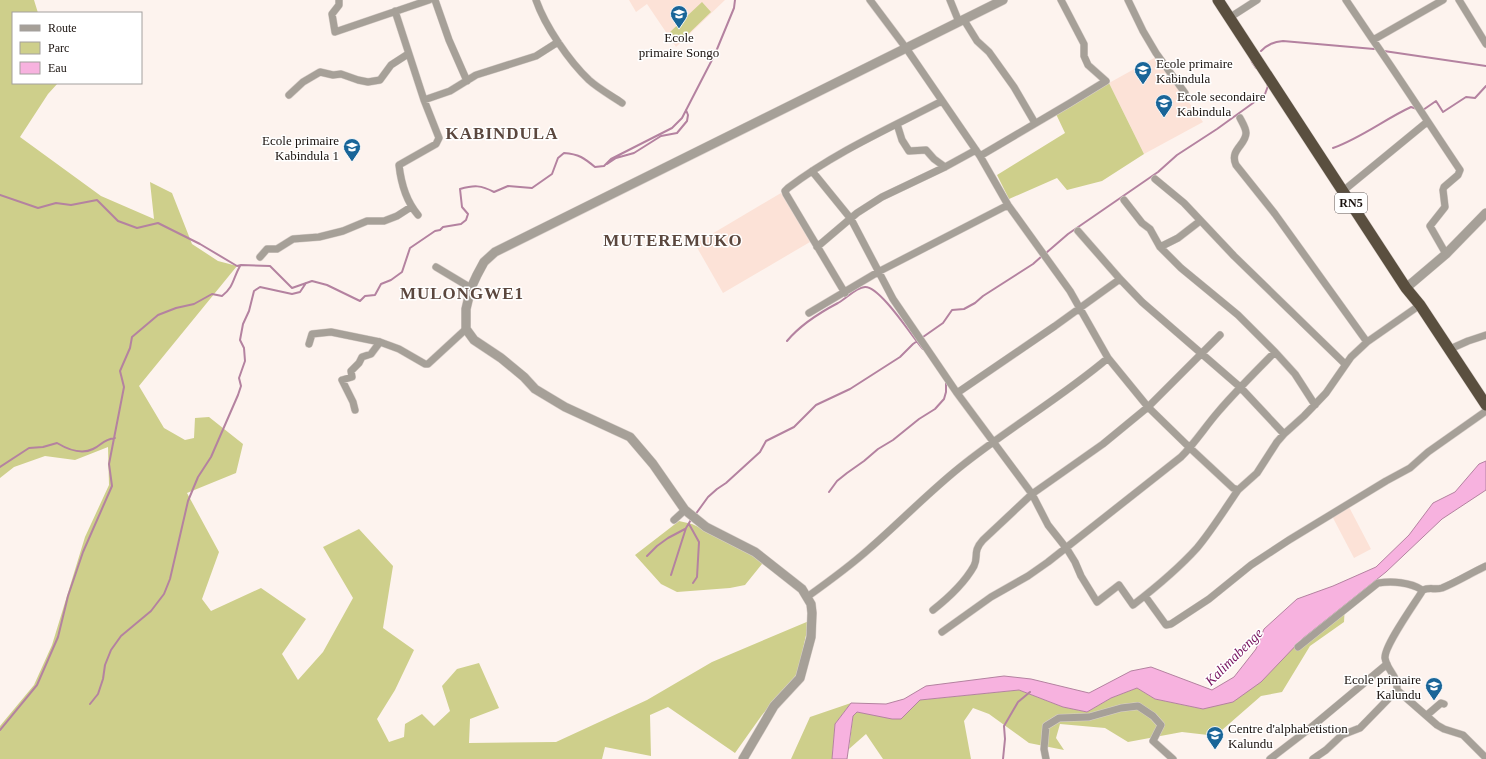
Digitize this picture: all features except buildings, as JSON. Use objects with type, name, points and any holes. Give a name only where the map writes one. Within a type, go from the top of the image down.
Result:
[{"type":"highway","name":"RN5","points":[[1218,0],[1406,288],[1420,305],[1486,405]]},
{"type":"street","points":[[339,0],[339,6],[332,14],[335,32],[429,0]]},
{"type":"street","points":[[435,0],[449,40],[467,82]]},
{"type":"street","points":[[536,0],[558,42],[590,81],[622,103]]},
{"type":"street","points":[[870,0],[906,48],[978,153],[1008,205],[1070,291],[1108,358],[1148,407],[1230,486],[1238,490]]},
{"type":"street","points":[[950,0],[961,21],[976,41],[989,52],[1014,87],[1035,123]]},
{"type":"street","points":[[743,759],[774,706],[800,678],[811,637],[812,614],[807,597],[802,589],[755,552],[706,527],[685,510],[652,464],[630,437],[566,407],[535,389],[524,377],[501,358],[474,340],[466,329],[466,309],[471,288],[484,262],[495,252],[1003,0]]},
{"type":"street","points":[[817,247],[851,219],[882,197],[978,153],[1035,123],[1106,80],[1088,65],[1084,56],[1084,44],[1061,0]]},
{"type":"street","points":[[1128,0],[1156,54],[1185,93]]},
{"type":"street","points":[[1229,18],[1257,0]]},
{"type":"street","points":[[1346,0],[1460,170],[1458,175],[1444,187],[1445,207],[1430,226],[1446,254]]},
{"type":"street","points":[[1373,40],[1443,0]]},
{"type":"street","points":[[1459,0],[1486,44]]},
{"type":"street","points":[[395,11],[408,54],[439,138],[438,141],[400,165],[401,179],[411,207],[418,215]]},
{"type":"street","points":[[424,100],[450,91],[467,82],[476,75],[536,56],[558,42]]},
{"type":"street","points":[[289,95],[303,82],[320,72],[333,75],[341,74],[368,82],[380,80],[391,65],[408,54]]},
{"type":"street","points":[[845,293],[786,194],[788,188],[840,153],[942,101]]},
{"type":"street","points":[[1240,118],[1246,132],[1234,155],[1236,165],[1275,214],[1367,342]]},
{"type":"street","points":[[1343,191],[1428,122]]},
{"type":"street","points":[[897,124],[902,140],[909,151],[926,150],[934,159],[945,167]]},
{"type":"street","points":[[812,171],[851,219],[893,299],[957,393],[1032,494],[1048,525],[1066,548],[1098,602],[1119,585],[1133,605],[1145,596],[1196,548],[1238,490],[1257,473],[1277,442],[1284,434],[1315,405],[1337,378],[1345,364],[1367,342],[1420,305]]},
{"type":"street","points":[[1155,179],[1175,195],[1234,256],[1345,364]]},
{"type":"street","points":[[1124,200],[1142,223],[1150,229],[1160,247],[1192,279],[1238,315],[1275,352],[1295,374],[1315,405]]},
{"type":"street","points":[[809,313],[878,272],[1008,205]]},
{"type":"street","points":[[260,257],[268,249],[277,249],[292,239],[318,237],[343,231],[367,221],[384,221],[397,216],[411,207]]},
{"type":"street","points":[[1406,288],[1446,254],[1486,213]]},
{"type":"street","points":[[1160,247],[1178,238],[1200,221]]},
{"type":"street","points":[[1078,231],[1142,302],[1240,387],[1284,434]]},
{"type":"street","points":[[436,267],[471,288]]},
{"type":"street","points":[[957,393],[1120,279]]},
{"type":"street","points":[[309,344],[312,334],[323,332],[339,333],[380,342],[399,349],[428,364],[466,329]]},
{"type":"street","points":[[933,610],[951,594],[970,572],[974,565],[978,545],[1032,494],[1102,444],[1148,407],[1220,335]]},
{"type":"street","points":[[1450,349],[1486,335]]},
{"type":"street","points":[[355,410],[342,380],[352,377],[351,371],[359,364],[362,357],[371,354],[380,342]]},
{"type":"street","points":[[942,632],[991,597],[1028,576],[1145,486],[1190,448],[1240,387],[1275,352]]},
{"type":"street","points":[[807,597],[838,575],[869,549],[942,482],[993,442],[1088,376],[1108,358]]},
{"type":"street","points":[[1145,596],[1166,624],[1171,624],[1209,599],[1246,569],[1289,540],[1410,468],[1428,452],[1486,410]]},
{"type":"street","points":[[674,520],[685,510]]},
{"type":"street","points":[[1313,759],[1326,750],[1342,735],[1360,728],[1397,690],[1397,682],[1387,664],[1386,651],[1422,590],[1426,588],[1433,590],[1441,588],[1486,566]]},
{"type":"street","points":[[1298,647],[1378,583],[1390,581],[1416,586],[1422,590]]},
{"type":"street","points":[[1270,759],[1309,729],[1387,664]]},
{"type":"street","points":[[1397,690],[1444,729],[1463,735],[1486,758]]},
{"type":"street","points":[[1427,715],[1441,704],[1444,704]]},
{"type":"street","points":[[1046,759],[1044,749],[1046,726],[1059,718],[1089,717],[1121,708],[1138,706],[1153,716],[1161,725],[1153,741],[1173,759]]},
{"type":"shaded area","name":"Ecole primaire Songo","points":[[629,0],[725,0],[676,47],[647,4],[636,12]]},
{"type":"shaded area","points":[[1156,57],[1203,122],[1144,154],[1109,83]]},
{"type":"shaded area","points":[[781,193],[810,242],[723,293],[695,244]]},
{"type":"shaded area","points":[[1349,507],[1371,549],[1354,558],[1332,516]]},
{"type":"green space","points":[[0,0],[34,0],[38,12],[12,12],[12,84],[57,84],[48,94],[20,137],[101,196],[154,219],[150,182],[172,193],[192,244],[218,261],[237,266],[139,386],[164,428],[185,440],[194,438],[195,418],[209,417],[243,444],[236,473],[187,493],[219,552],[202,599],[211,611],[261,588],[306,619],[282,654],[298,680],[323,652],[353,598],[323,547],[359,529],[393,566],[383,628],[414,650],[395,690],[377,719],[389,742],[404,737],[405,724],[422,714],[434,726],[450,711],[442,686],[457,669],[479,663],[499,708],[470,719],[469,743],[556,742],[647,700],[712,662],[809,621],[798,673],[762,715],[735,753],[668,707],[650,715],[651,756],[605,747],[602,759],[0,759],[0,726],[34,685],[52,645],[85,537],[109,485],[108,447],[75,460],[45,456],[14,467],[0,478]]},
{"type":"green space","points":[[702,2],[711,12],[680,42],[670,32]]},
{"type":"green space","points":[[1109,83],[1144,154],[1102,181],[1067,190],[1057,178],[1009,199],[997,175],[1065,133],[1056,114]]},
{"type":"green space","points":[[679,521],[692,524],[766,559],[745,585],[730,588],[677,592],[661,584],[635,555]]},
{"type":"green space","points":[[1345,604],[1344,622],[1310,646],[1282,692],[1261,696],[1222,730],[1208,735],[1182,732],[1128,742],[1105,728],[1060,724],[1056,738],[1064,750],[1029,743],[989,714],[973,708],[964,721],[971,759],[883,759],[866,734],[849,749],[853,716],[857,712],[901,719],[920,700],[1019,690],[1063,707],[1087,712],[1111,698],[1137,688],[1155,699],[1203,709],[1302,639]]},
{"type":"green space","points":[[851,703],[835,724],[832,759],[791,759],[810,717]]},
{"type":"water","points":[[1486,461],[1486,490],[1442,519],[1386,572],[1302,639],[1261,682],[1233,702],[1203,709],[1155,699],[1137,688],[1111,698],[1087,712],[1063,707],[1019,690],[920,700],[901,719],[892,719],[857,712],[853,716],[847,759],[832,759],[835,724],[851,703],[886,704],[904,699],[926,686],[1004,676],[1031,679],[1089,693],[1131,671],[1151,667],[1212,690],[1234,677],[1256,649],[1264,629],[1297,599],[1333,586],[1376,567],[1409,535],[1433,503],[1455,492],[1479,464]]},
{"type":"waterway","points":[[0,195],[38,208],[56,203],[71,205],[97,200],[118,221],[137,228],[158,223],[200,244],[237,266],[270,266],[292,288],[312,281],[327,285],[360,301],[365,296],[375,295],[381,284],[391,280],[402,272],[410,248],[435,231],[440,230],[443,227],[461,224],[466,220],[468,214],[462,207],[460,189],[477,186],[494,192],[508,186],[532,188],[552,174],[558,158],[564,153],[574,154],[581,157],[595,167],[604,166],[611,159],[672,128],[682,118],[715,54],[734,8],[735,0]]},
{"type":"waterway","points":[[1261,51],[1271,44],[1283,41],[1374,49]]},
{"type":"waterway","points":[[1384,51],[1486,66]]},
{"type":"waterway","points":[[1251,59],[1256,68]]},
{"type":"waterway","points":[[1046,253],[1068,234],[1158,172],[1177,155],[1217,129],[1260,98],[1265,94],[1268,86],[1267,84]]},
{"type":"waterway","points":[[1423,110],[1436,101],[1443,112],[1466,97],[1475,98],[1486,86]]},
{"type":"waterway","points":[[1333,148],[1353,139],[1411,107],[1417,109]]},
{"type":"waterway","points":[[607,164],[616,158],[634,153],[661,136],[677,133],[687,121],[688,115],[686,110]]},
{"type":"waterway","points":[[695,515],[708,497],[760,452],[766,441],[794,427],[816,405],[850,389],[900,357],[913,344],[943,323],[952,310],[964,309],[975,303],[983,296],[1033,264],[1042,256]]},
{"type":"waterway","points":[[0,730],[37,685],[58,637],[68,596],[83,552],[112,486],[109,464],[124,387],[120,371],[130,348],[132,337],[158,315],[176,308],[194,304],[212,294],[222,296],[231,286],[240,266]]},
{"type":"waterway","points":[[90,704],[98,694],[103,679],[105,665],[111,650],[121,636],[151,611],[164,594],[170,579],[188,501],[198,477],[211,457],[241,386],[239,378],[245,361],[244,348],[240,340],[243,324],[249,311],[254,291],[260,287],[292,294],[300,292],[306,283]]},
{"type":"waterway","points":[[787,341],[798,329],[811,319],[841,301],[854,291],[865,287],[871,289],[887,303],[923,349]]},
{"type":"waterway","points":[[829,492],[837,481],[847,473],[878,449],[893,440],[919,419],[935,409],[944,399],[946,382]]},
{"type":"waterway","points":[[0,467],[29,448],[43,447],[57,443],[70,449],[88,451],[105,441],[115,438]]},
{"type":"waterway","points":[[671,575],[686,528],[692,518]]},
{"type":"waterway","points":[[689,524],[699,542],[697,577],[693,583]]},
{"type":"waterway","points":[[647,556],[668,538],[685,529]]},
{"type":"waterway","points":[[1003,759],[1005,739],[1004,726],[1018,702],[1030,692]]},
{"type":"place","name":"Ecole primaire Songo","points":[[679,29]]},
{"type":"place","name":"Ecole primaire Kabindula","points":[[1143,85]]},
{"type":"place","name":"Ecole secondaire Kabindula","points":[[1164,118]]},
{"type":"place","name":"Ecole primaire Kabindula 1","points":[[352,162]]},
{"type":"place","name":"Ecole primaire Kalundu","points":[[1434,701]]},
{"type":"place","name":"Centre d'alphabetistion Kalundu","points":[[1215,750]]},
{"type":"district","name":"KABINDULA","points":[[502,133]]},
{"type":"district","name":"MUTEREMUKO","points":[[673,240]]},
{"type":"district","name":"MULONGWE1","points":[[462,293]]},
{"type":"water label","name":"Kalimabenge","points":[[1234,657]]}]
